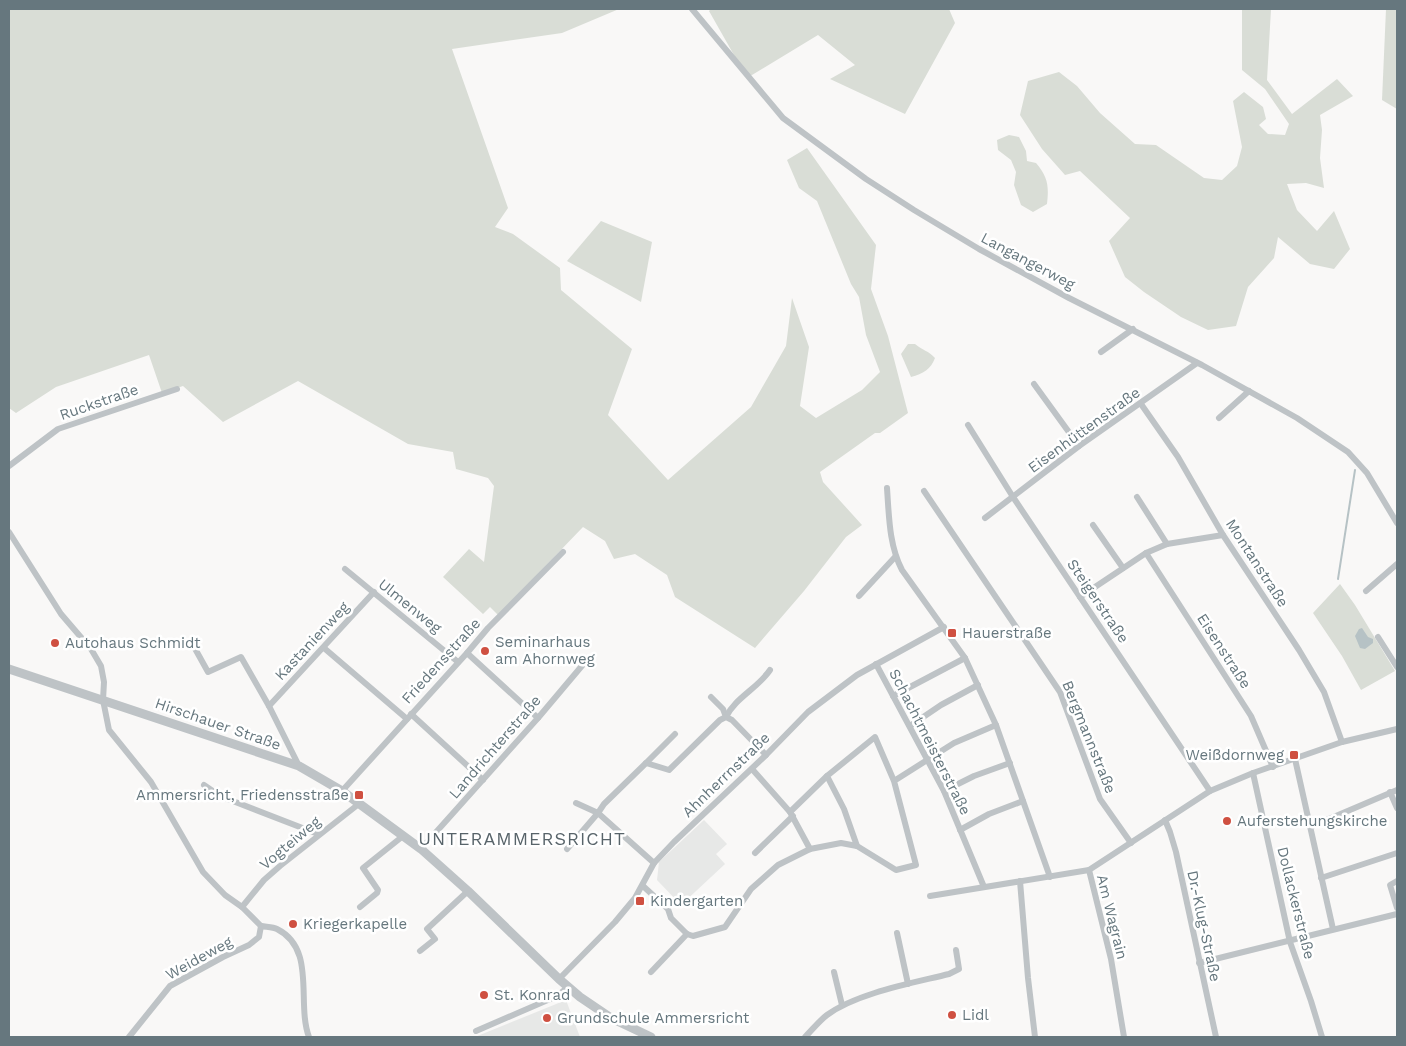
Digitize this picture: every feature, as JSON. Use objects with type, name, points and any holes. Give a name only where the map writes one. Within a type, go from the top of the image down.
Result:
[{"type":"street","name":"Langangerweg","points":[[692,9],[782,118],[866,179],[979,249],[1250,390],[1348,452],[1367,473],[1397,523]]},
{"type":"street","points":[[1101,352],[1133,329]]},
{"type":"street","name":"Eisenhüttenstraße","points":[[985,518],[1080,446],[1197,362]]},
{"type":"street","points":[[1034,384],[1080,446]]},
{"type":"street","name":"Ruckstraße","points":[[9,466],[58,429],[178,389]]},
{"type":"street","points":[[1219,418],[1250,390]]},
{"type":"street","name":"Montanstraße","points":[[1141,404],[1178,457],[1222,535],[1299,650],[1324,692],[1342,742]]},
{"type":"street","name":"Steigerstraße","points":[[968,425],[1013,497],[1210,791]]},
{"type":"street","points":[[888,488],[891,539],[895,557],[902,570],[966,658],[996,725],[1050,877]]},
{"type":"street","name":"Bergmannstraße","points":[[924,491],[1060,692],[1100,799],[1131,843]]},
{"type":"street","points":[[1137,497],[1168,544]]},
{"type":"street","points":[[1094,526],[1123,568]]},
{"type":"street","points":[[9,532],[12,543],[61,614],[90,649],[101,666],[104,682],[103,700],[109,730],[151,782],[197,862],[218,888],[262,926],[276,928],[295,944],[301,958],[305,1026],[309,1037]]},
{"type":"street","points":[[1080,597],[1146,553],[1168,544],[1222,535]]},
{"type":"street","name":"Friedensstraße","points":[[342,791],[488,628],[563,552]]},
{"type":"street","name":"Eisenstraße","points":[[1146,553],[1251,716],[1273,767]]},
{"type":"street","points":[[859,596],[895,557]]},
{"type":"street","points":[[1366,591],[1397,564]]},
{"type":"street","name":"Ulmenweg","points":[[345,569],[458,662]]},
{"type":"street","name":"Kastanienweg","points":[[269,706],[374,592]]},
{"type":"street","name":"Ahnherrnstraße","points":[[559,979],[616,922],[643,886],[654,864],[674,842],[752,769],[808,712],[857,675],[944,627]]},
{"type":"street","points":[[1378,636],[1397,668]]},
{"type":"street","points":[[193,645],[208,672],[241,657],[269,706],[299,766]]},
{"type":"street","points":[[324,648],[409,716],[483,780]]},
{"type":"street","points":[[467,653],[538,718]]},
{"type":"street","points":[[893,696],[966,658]]},
{"type":"street","name":"Landrichterstraße","points":[[421,850],[586,661]]},
{"type":"street","name":"Schachtmeisterstraße","points":[[876,664],[944,792],[984,887]]},
{"type":"street","name":"Hirschauer Straße","points":[[9,669],[299,766],[360,803],[421,850],[468,891],[568,988],[611,1018],[640,1035],[651,1037]]},
{"type":"street","points":[[646,763],[669,770],[720,720],[726,717],[730,710],[763,681],[770,670]]},
{"type":"street","points":[[910,726],[941,705],[978,685]]},
{"type":"street","points":[[711,697],[723,710],[726,717],[732,720],[766,755]]},
{"type":"street","points":[[894,781],[954,743],[996,725]]},
{"type":"street","points":[[1090,870],[1210,791],[1253,773],[1342,742],[1397,729]]},
{"type":"street","points":[[567,849],[604,804],[675,734]]},
{"type":"street","points":[[643,886],[668,909],[671,918],[687,934],[693,936],[725,927],[751,889],[778,865],[810,849],[841,843],[857,846],[896,870],[916,865],[894,781],[875,737],[827,776],[755,853]]},
{"type":"street","points":[[1295,759],[1333,929]]},
{"type":"street","points":[[944,792],[974,776],[1010,763]]},
{"type":"street","points":[[752,769],[792,814],[810,849]]},
{"type":"street","name":"Dollackerstraße","points":[[1253,773],[1290,942],[1322,1037]]},
{"type":"street","points":[[827,776],[844,809],[857,846]]},
{"type":"street","points":[[204,785],[220,796],[318,834]]},
{"type":"street","points":[[1310,827],[1394,791],[1397,808]]},
{"type":"street","points":[[960,830],[989,814],[1023,801]]},
{"type":"street","name":"Vogteiweg","points":[[242,907],[264,880],[318,834],[360,803]]},
{"type":"street","points":[[576,803],[598,813],[654,864]]},
{"type":"street","name":"Dr.-Klug-Straße","points":[[1165,820],[1176,852],[1216,1037]]},
{"type":"street","points":[[360,907],[378,890],[363,868],[403,836]]},
{"type":"street","points":[[1322,878],[1397,853]]},
{"type":"street","name":"Am Wagrain","points":[[930,896],[1090,870],[1111,960],[1124,1037]]},
{"type":"street","points":[[1397,881],[1390,884],[1397,908]]},
{"type":"street","points":[[1020,882],[1035,1037]]},
{"type":"street","points":[[420,951],[435,939],[427,929],[468,891]]},
{"type":"street","points":[[1199,963],[1397,914]]},
{"type":"street","name":"Weideweg","points":[[129,1037],[170,986],[249,945],[259,937],[262,926]]},
{"type":"street","points":[[897,933],[908,984]]},
{"type":"street","points":[[651,972],[687,934]]},
{"type":"street","points":[[805,1037],[826,1015],[842,1005],[870,995],[949,974],[959,969],[956,950]]},
{"type":"street","points":[[834,972],[842,1005]]},
{"type":"street","points":[[476,1031],[558,996],[568,988]]},
{"type":"shaded area","points":[[9,9],[619,9],[562,33],[452,49],[508,208],[495,227],[513,234],[560,268],[561,290],[632,349],[608,415],[668,480],[751,407],[786,346],[792,298],[809,347],[800,406],[816,418],[862,390],[880,372],[866,335],[859,297],[851,284],[817,201],[799,188],[787,160],[807,148],[876,245],[871,289],[888,336],[908,413],[880,433],[875,433],[820,472],[823,482],[862,525],[846,537],[804,591],[755,648],[675,597],[667,575],[635,554],[614,559],[605,541],[583,527],[498,615],[490,607],[483,614],[443,577],[469,549],[484,562],[494,486],[488,478],[456,469],[453,452],[408,444],[298,381],[223,422],[183,386],[162,393],[149,355],[56,387],[16,413],[9,408]]},
{"type":"shaded area","points":[[711,9],[949,9],[955,23],[905,114],[830,79],[855,65],[818,35],[747,78],[709,11]]},
{"type":"shaded area","points":[[1242,9],[1271,9],[1267,80],[1292,114],[1337,79],[1353,96],[1320,115],[1322,130],[1320,158],[1324,188],[1306,183],[1287,184],[1297,210],[1317,231],[1334,211],[1350,249],[1334,269],[1310,264],[1278,237],[1274,258],[1248,287],[1236,326],[1208,330],[1181,317],[1125,277],[1109,241],[1130,218],[1080,171],[1065,175],[1042,149],[1020,115],[1028,81],[1059,72],[1077,86],[1100,113],[1135,144],[1156,145],[1204,178],[1222,180],[1237,166],[1242,147],[1233,101],[1244,92],[1263,107],[1266,119],[1259,125],[1268,134],[1285,135],[1289,124],[1265,89],[1242,70]]},
{"type":"shaded area","points":[[1386,9],[1397,9],[1397,109],[1382,100]]},
{"type":"shaded area","points":[[1009,135],[1019,137],[1026,151],[1027,161],[1036,163],[1047,182],[1047,204],[1033,212],[1021,205],[1014,185],[1016,172],[1011,160],[998,150],[997,140]]},
{"type":"shaded area","points":[[601,221],[652,242],[641,302],[567,261]]},
{"type":"shaded area","points":[[908,344],[915,344],[935,358],[926,370],[911,377],[901,354]]},
{"type":"shaded area","points":[[1340,584],[1395,671],[1361,690],[1342,656],[1313,613]]},
{"type":"shaded area","points":[[1362,628],[1368,637],[1373,639],[1373,643],[1365,649],[1360,648],[1355,636],[1359,629]]},
{"type":"shaded area","points":[[704,820],[727,844],[716,854],[725,864],[681,905],[657,880],[659,862]]},
{"type":"shaded area","name":"Grundschule Ammersricht","points":[[566,1000],[580,1037],[475,1037]]},
{"type":"waterway","points":[[1338,579],[1355,470]]},
{"type":"place","name":"Hauerstraße","points":[[952,633]]},
{"type":"place","name":"Autohaus Schmidt","points":[[55,643]]},
{"type":"place","name":"Seminarhaus am Ahornweg","points":[[485,651]]},
{"type":"place","name":"Weißdornweg","points":[[1294,755]]},
{"type":"place","name":"Ammersricht, Friedensstraße","points":[[359,795]]},
{"type":"place","name":"Auferstehungskirche","points":[[1227,821]]},
{"type":"place","name":"Kindergarten","points":[[640,901]]},
{"type":"place","name":"Kriegerkapelle","points":[[293,924]]},
{"type":"place","name":"St. Konrad","points":[[484,995]]},
{"type":"place","name":"Lidl","points":[[952,1015]]},
{"type":"place","name":"Grundschule Ammersricht","points":[[547,1018]]},
{"type":"district","name":"UNTERAMMERSRICHT","points":[[522,838]]}]
